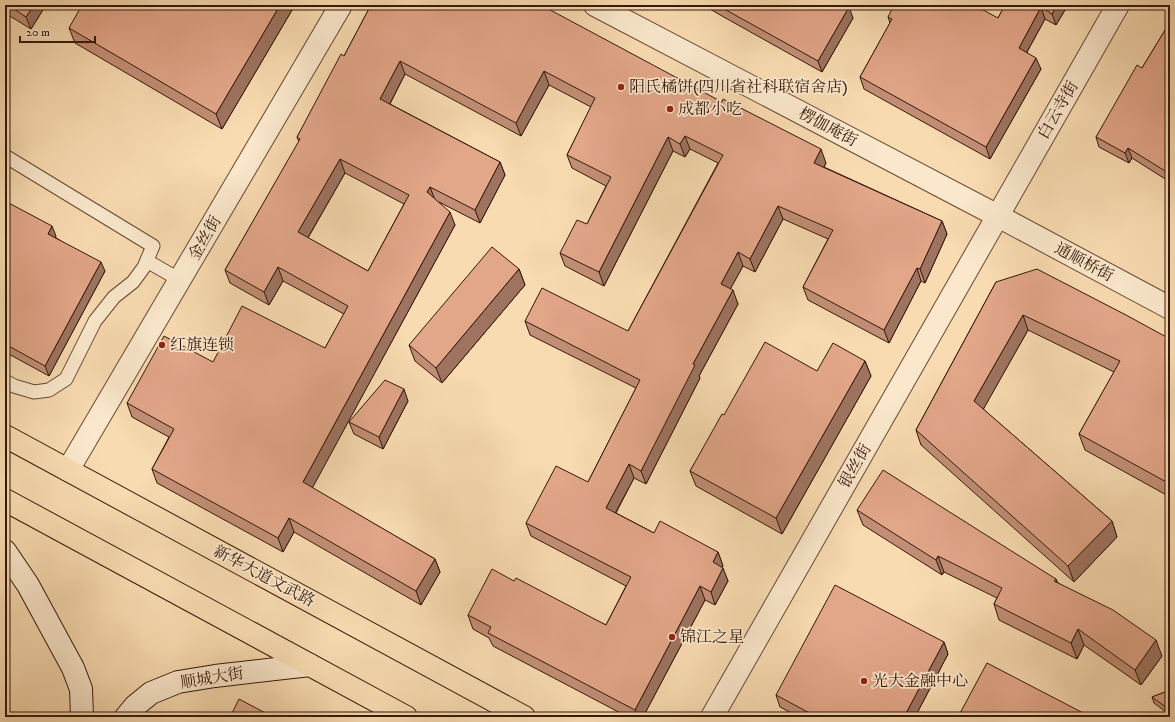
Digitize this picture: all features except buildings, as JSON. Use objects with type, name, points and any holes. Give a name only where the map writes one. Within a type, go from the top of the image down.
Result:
[{"type":"main road","name":"新华大道文武路","points":[[5,436],[524,717]]},
{"type":"main road","points":[[5,500],[406,717]]},
{"type":"street","name":"金丝街","points":[[68,470],[341,5]]},
{"type":"street","name":"楞伽庵街","points":[[595,5],[998,216]]},
{"type":"street","name":"白云寺街","points":[[998,216],[1118,5]]},
{"type":"street","name":"通顺桥街","points":[[998,216],[1170,308]]},
{"type":"street","name":"银丝街","points":[[712,717],[998,216]]},
{"type":"street","points":[[5,551],[28,585],[73,668],[81,689],[82,717]]},
{"type":"street","name":"顺城大街","points":[[126,717],[134,706],[151,693],[178,682],[214,676],[310,665]]},
{"type":"lane","points":[[5,156],[153,246],[144,267],[133,282],[114,297],[95,321],[66,379],[49,390],[34,392],[14,386],[5,381]]},
{"type":"lane","points":[[147,261],[180,280]]},
{"type":"place","name":"阳氏橘饼(四川省社科联宿舍店)","points":[[621,87]]},
{"type":"place","name":"成都小吃","points":[[670,109]]},
{"type":"place","name":"红旗连锁","points":[[162,345]]},
{"type":"place","name":"锦江之星","points":[[672,637]]},
{"type":"place","name":"光大金融中心","points":[[864,681]]}]
